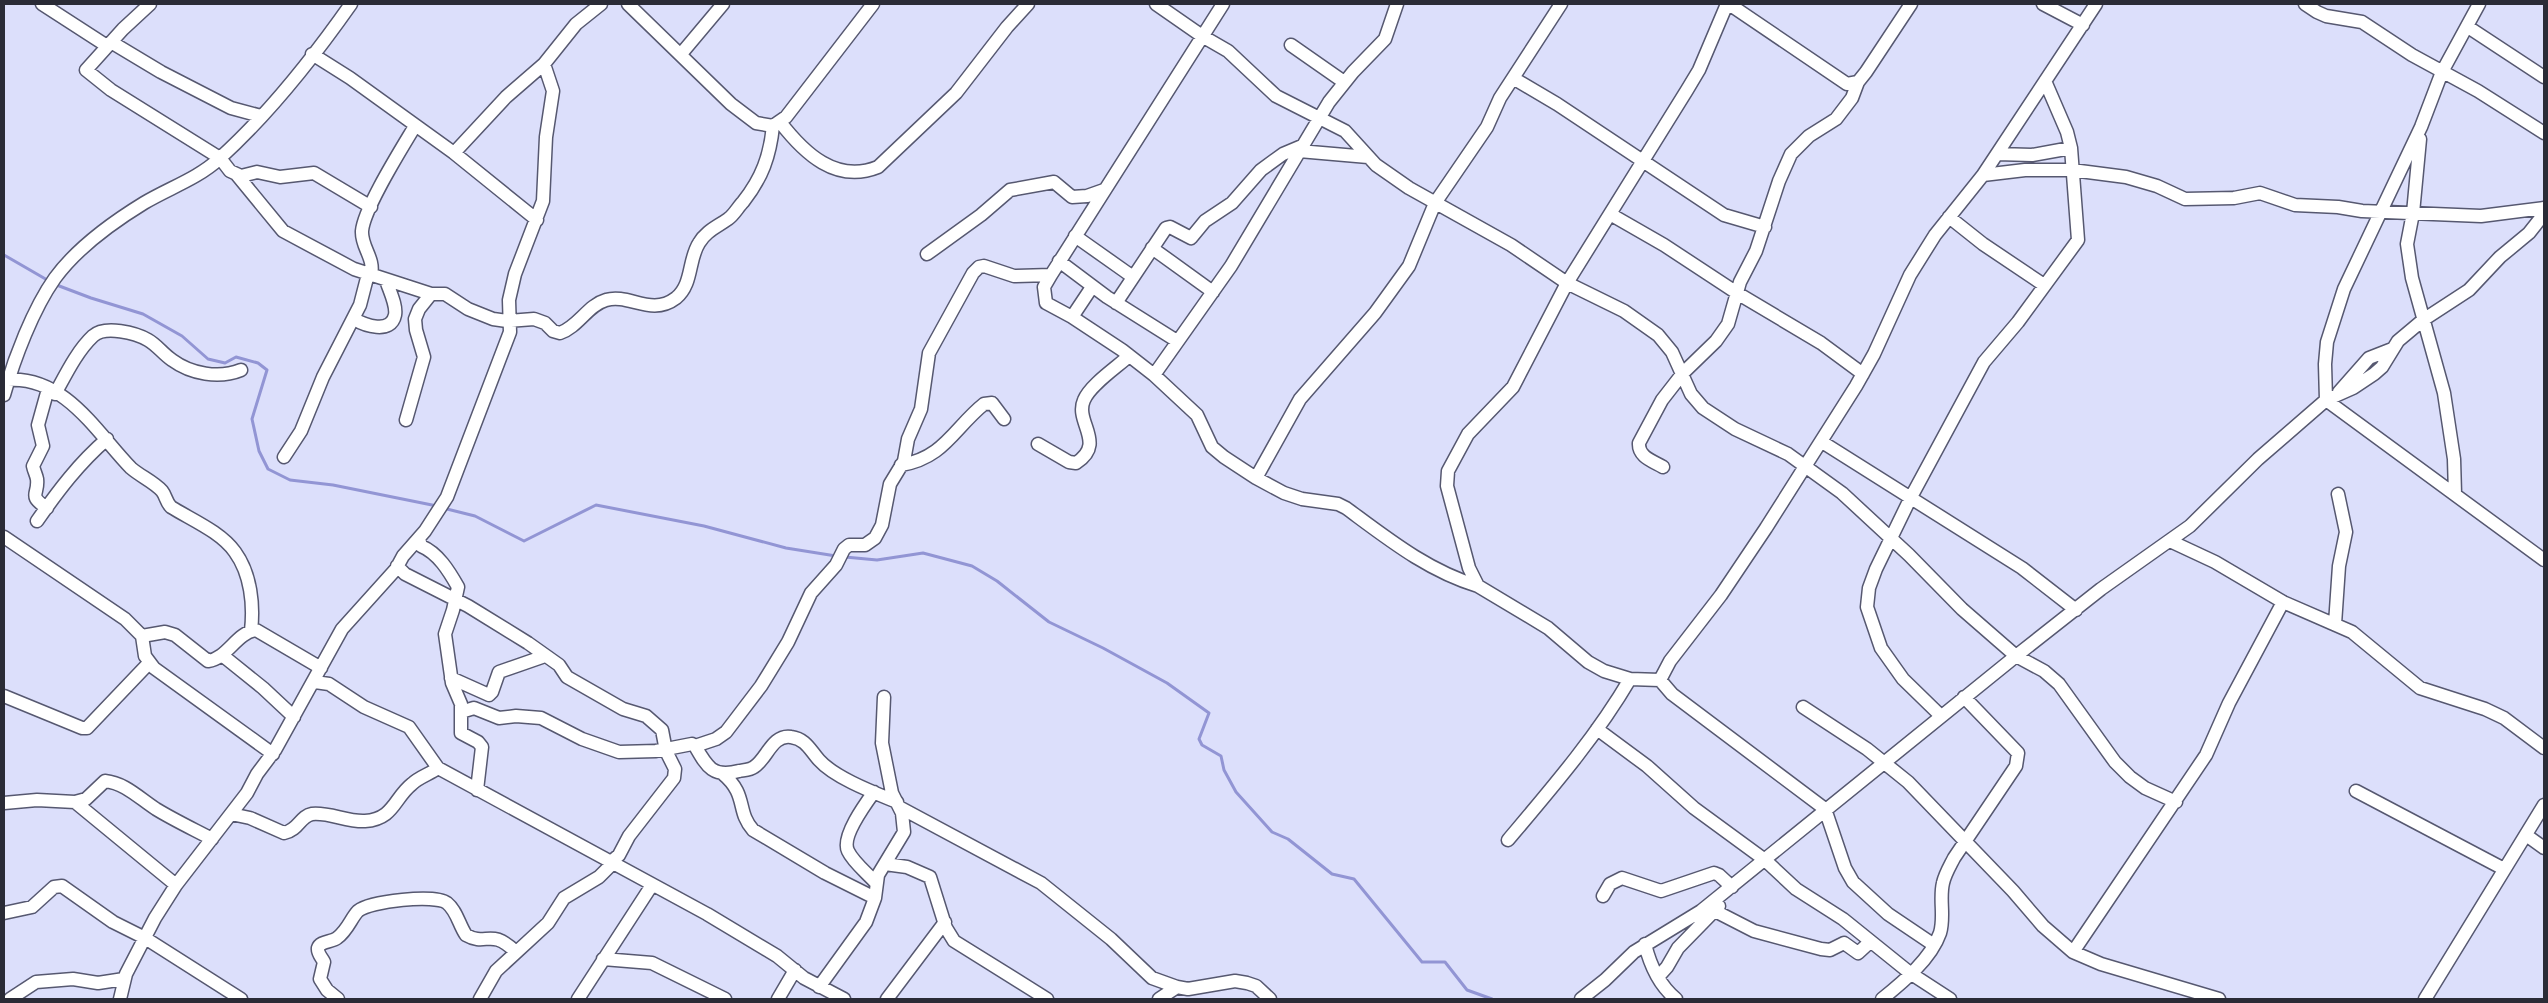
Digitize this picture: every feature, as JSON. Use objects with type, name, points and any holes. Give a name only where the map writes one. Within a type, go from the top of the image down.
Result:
[{"type":"street","points":[[42,4],[109,44],[231,108],[250,115],[261,116]]},
{"type":"street","points":[[150,4],[109,44],[86,70],[111,90],[220,158],[230,171],[237,175],[283,231],[336,260],[370,275],[431,294],[445,294],[483,316],[511,321],[528,318],[541,321],[560,333],[605,300],[614,299],[650,306],[661,305],[677,297],[688,281],[699,242],[715,227],[729,218],[760,178],[771,149],[776,124],[810,88],[873,4]]},
{"type":"street","points":[[4,395],[8,380],[52,282],[75,256],[128,213],[204,171],[220,158],[261,116],[351,4]]},
{"type":"street","points":[[454,153],[506,97],[544,64],[576,24],[601,4]]},
{"type":"street","points":[[628,4],[737,109],[756,123],[776,124],[800,147],[836,170],[865,172],[878,167],[956,93],[1007,27],[1028,4]]},
{"type":"street","points":[[681,54],[723,4]]},
{"type":"street","points":[[1156,4],[1202,36],[1228,50],[1276,96],[1345,131],[1368,156],[1396,179],[1511,246],[1567,284],[1624,311],[1650,329],[1672,352],[1691,394],[1703,408],[1735,429],[1768,444],[1807,466],[1842,493],[1892,539],[1962,610],[2016,656],[2044,671],[2059,684],[2115,762],[2130,777],[2145,788],[2176,802]]},
{"type":"street","points":[[1223,4],[1051,275],[1044,287],[1046,302],[1072,317],[1154,375],[1197,415],[1215,450],[1256,478],[1293,496],[1338,504],[1346,508],[1430,567],[1446,575],[1478,586],[1548,628],[1588,662],[1604,671],[1630,679],[1660,680],[1672,694],[1825,809],[1845,868],[1853,882],[1888,914],[1934,945]]},
{"type":"street","points":[[1154,375],[1213,292],[1249,236],[1318,118],[1344,82],[1385,39],[1398,4]]},
{"type":"street","points":[[1256,478],[1300,399],[1375,313],[1409,266],[1435,203],[1487,127],[1500,98],[1561,4]]},
{"type":"street","points":[[1478,586],[1469,568],[1452,511],[1447,486],[1448,471],[1468,434],[1512,387],[1567,284],[1699,70],[1728,4],[1847,84],[1858,82]]},
{"type":"street","points":[[1663,467],[1641,454],[1639,443],[1657,408],[1683,373],[1716,341],[1728,324],[1742,276],[1765,227],[1780,181],[1792,154],[1809,136],[1836,119],[1852,98],[1858,82],[1911,4]]},
{"type":"street","points":[[2043,4],[2083,25]]},
{"type":"street","points":[[1660,680],[1683,644],[1721,595],[1822,442],[1863,374],[1910,275],[1935,235],[1983,175],[2096,4]]},
{"type":"street","points":[[2306,4],[2326,16],[2362,22],[2442,72],[2478,91],[2544,134]]},
{"type":"street","points":[[2480,4],[2442,72],[2421,127],[2344,289],[2325,355],[2331,398],[2544,560]]},
{"type":"street","points":[[2468,27],[2544,77]]},
{"type":"street","points":[[1291,45],[1344,82]]},
{"type":"street","points":[[312,54],[364,88],[454,153],[537,220]]},
{"type":"street","points":[[120,999],[124,979],[176,885],[232,814],[273,754],[315,682],[342,629],[397,566],[441,507],[461,463],[507,343],[511,321],[510,300],[515,274],[543,201],[546,137],[553,91],[544,64]]},
{"type":"street","points":[[1513,78],[1557,104],[1724,216],[1765,227]]},
{"type":"street","points":[[1941,716],[1903,679],[1887,658],[1874,630],[1867,607],[1869,588],[1876,569],[1910,498],[1984,362],[2018,322],[2078,240],[2071,148],[2067,132],[2045,81]]},
{"type":"street","points":[[284,457],[301,431],[323,377],[360,305],[370,275],[372,258],[362,232],[371,207],[415,126]]},
{"type":"street","points":[[2421,127],[2413,213],[2406,244],[2423,320],[2444,393],[2454,454],[2455,494]]},
{"type":"street","points":[[1997,154],[2032,155],[2071,148]]},
{"type":"street","points":[[1116,303],[1163,232],[1170,226],[1191,238],[1205,221],[1232,203],[1261,170],[1283,154],[1300,149],[1368,156]]},
{"type":"street","points":[[1983,175],[2025,170],[2072,170],[2126,177],[2156,186],[2185,199],[2234,198],[2260,193],[2295,205],[2381,212],[2481,216],[2544,208]]},
{"type":"street","points":[[237,175],[257,172],[280,177],[314,173],[371,207]]},
{"type":"street","points":[[927,254],[981,216],[1010,190],[1054,182],[1072,197],[1087,196],[1104,190]]},
{"type":"street","points":[[1610,214],[1664,245],[1737,293],[1821,343],[1863,374]]},
{"type":"street","points":[[1581,999],[1646,944],[1701,911],[2016,656],[2190,526],[2258,459],[2331,398],[2353,388],[2382,367],[2398,341],[2423,320],[2469,290],[2500,257],[2529,233],[2544,214]]},
{"type":"street","points":[[1950,217],[1983,244],[2044,285]]},
{"type":"street","points":[[1075,236],[1133,277]]},
{"type":"street","points":[[1152,248],[1213,292]]},
{"type":"street","points":[[1059,262],[1092,287],[1177,341]]},
{"type":"street","points":[[461,712],[474,708],[499,718],[516,716],[541,718],[582,739],[620,752],[633,753],[695,746],[722,736],[761,686],[788,642],[811,593],[836,565],[844,549],[849,546],[865,545],[875,538],[882,525],[890,484],[906,455],[908,439],[918,419],[925,396],[929,353],[973,273],[979,267],[984,266],[1014,276],[1051,275]]},
{"type":"street","points":[[354,319],[369,327],[384,326],[393,320],[396,312],[386,280]]},
{"type":"street","points":[[1072,317],[1092,287]]},
{"type":"street","points":[[406,420],[424,357],[416,330],[415,319],[419,309],[431,294]]},
{"type":"street","points":[[47,508],[35,498],[34,493],[37,482],[33,466],[43,446],[38,425],[52,391],[93,336],[105,330],[148,340],[173,361],[198,372],[223,376],[241,370]]},
{"type":"street","points":[[1038,444],[1069,462],[1076,463],[1081,460],[1089,444],[1090,435],[1082,415],[1084,398],[1129,356]]},
{"type":"street","points":[[8,380],[28,381],[52,391],[79,410],[133,470],[162,491],[165,501],[171,507],[216,535],[235,551],[250,592],[251,631]]},
{"type":"street","points":[[901,465],[920,461],[943,447],[984,404],[992,403],[1004,419]]},
{"type":"street","points":[[37,522],[80,464],[107,439]]},
{"type":"street","points":[[1822,442],[2022,568],[2076,610]]},
{"type":"street","points":[[2336,624],[2339,566],[2346,532],[2338,494]]},
{"type":"street","points":[[4,537],[125,619],[142,636],[145,656],[149,663],[273,754]]},
{"type":"street","points":[[418,539],[421,546],[442,562],[458,590],[445,634],[451,678],[461,701],[461,732],[478,742],[482,748],[477,790]]},
{"type":"street","points":[[2170,540],[2215,562],[2283,602],[2336,624],[2358,637],[2420,688],[2485,709],[2504,718],[2544,748]]},
{"type":"street","points":[[397,566],[409,577],[456,600],[528,643],[559,665],[567,677],[588,690],[656,723],[662,730],[666,749],[675,768],[674,778],[634,828],[619,855],[599,877],[564,898],[548,923],[496,971],[480,999]]},
{"type":"street","points":[[2072,952],[2176,802],[2206,755],[2229,703],[2283,602]]},
{"type":"street","points":[[142,636],[165,632],[175,635],[208,660],[222,655],[251,631],[261,632],[321,668]]},
{"type":"street","points":[[222,655],[294,717]]},
{"type":"street","points":[[451,678],[489,695],[492,692],[499,672],[545,656]]},
{"type":"street","points":[[4,696],[82,728],[87,728],[149,663]]},
{"type":"street","points":[[1508,840],[1597,729],[1630,679]]},
{"type":"street","points":[[315,682],[329,684],[364,707],[409,727],[438,768],[740,933],[819,987],[844,999]]},
{"type":"street","points":[[819,987],[857,937],[875,898],[876,883],[904,832],[904,823],[892,793],[882,743],[884,697]]},
{"type":"street","points":[[1882,999],[1910,973],[1934,945],[1940,932],[1943,883],[1954,858],[2016,766],[2018,753],[1964,698]]},
{"type":"street","points":[[1803,707],[1884,762],[1908,782],[2043,926],[2072,952],[2101,964],[2219,999]]},
{"type":"street","points":[[1597,729],[1647,766],[1694,808],[1765,860],[1796,889],[1837,915],[1910,973],[1950,999]]},
{"type":"street","points":[[723,774],[754,768],[774,743],[781,738],[789,736],[805,742],[825,766],[1041,884],[1106,935],[1152,978],[1176,988],[1199,988],[1235,981],[1247,983],[1256,986],[1270,999]]},
{"type":"street","points":[[695,746],[704,762],[712,769],[723,774],[738,790],[745,819],[753,830],[825,873],[875,898]]},
{"type":"street","points":[[232,814],[250,818],[284,833],[296,828],[305,816],[312,814],[371,820],[391,810],[412,783],[438,768]]},
{"type":"street","points":[[4,803],[37,800],[75,802],[86,799],[104,781],[111,782],[127,788],[165,814],[212,839]]},
{"type":"street","points":[[2356,791],[2504,869]]},
{"type":"street","points":[[874,792],[855,822],[846,846],[848,852],[876,883]]},
{"type":"street","points":[[75,802],[176,885]]},
{"type":"street","points":[[2425,999],[2544,805]]},
{"type":"street","points":[[2526,835],[2544,848]]},
{"type":"street","points":[[885,864],[907,866],[930,877],[949,935],[962,948],[1012,979],[1036,990],[1047,999]]},
{"type":"street","points":[[1603,896],[1610,884],[1622,878],[1661,891],[1714,873],[1720,875],[1728,890]]},
{"type":"street","points":[[578,999],[652,885]]},
{"type":"street","points":[[4,913],[32,907],[54,887],[62,886],[113,922],[145,938],[241,999]]},
{"type":"street","points":[[1658,977],[1667,967],[1678,948],[1715,911],[1728,890]]},
{"type":"street","points":[[338,999],[322,984],[321,972],[324,962],[318,953],[318,948],[321,944],[331,942],[342,934],[362,909],[408,898],[444,901],[454,910],[466,935],[478,940],[488,937],[502,940],[516,952]]},
{"type":"street","points":[[1715,911],[1754,931],[1821,949],[1830,950],[1844,943],[1858,953],[1870,942]]},
{"type":"street","points":[[887,999],[945,922]]},
{"type":"street","points":[[1646,944],[1651,964],[1658,977],[1676,999]]},
{"type":"street","points":[[603,959],[652,963],[725,999]]},
{"type":"street","points":[[778,999],[795,970]]},
{"type":"street","points":[[10,999],[36,982],[74,979],[98,983],[124,979]]},
{"type":"street","points":[[1159,999],[1176,988]]},
{"type":"waterway","points":[[4,255],[49,281]]},
{"type":"waterway","points":[[54,284],[143,314],[182,336],[208,359],[225,363],[236,357],[258,363],[267,370],[252,419],[259,451],[268,469],[290,480],[333,485],[437,506]]},
{"type":"waterway","points":[[443,508],[475,516],[524,541],[596,505],[704,526],[786,548],[836,556]]},
{"type":"waterway","points":[[845,557],[877,560],[923,553],[972,566],[997,581],[1049,622],[1103,648],[1167,683],[1209,713],[1199,739],[1202,745],[1221,756],[1224,770],[1236,792],[1272,832],[1288,839],[1332,874],[1354,879],[1422,962],[1445,962],[1467,990],[1492,999]]}]
